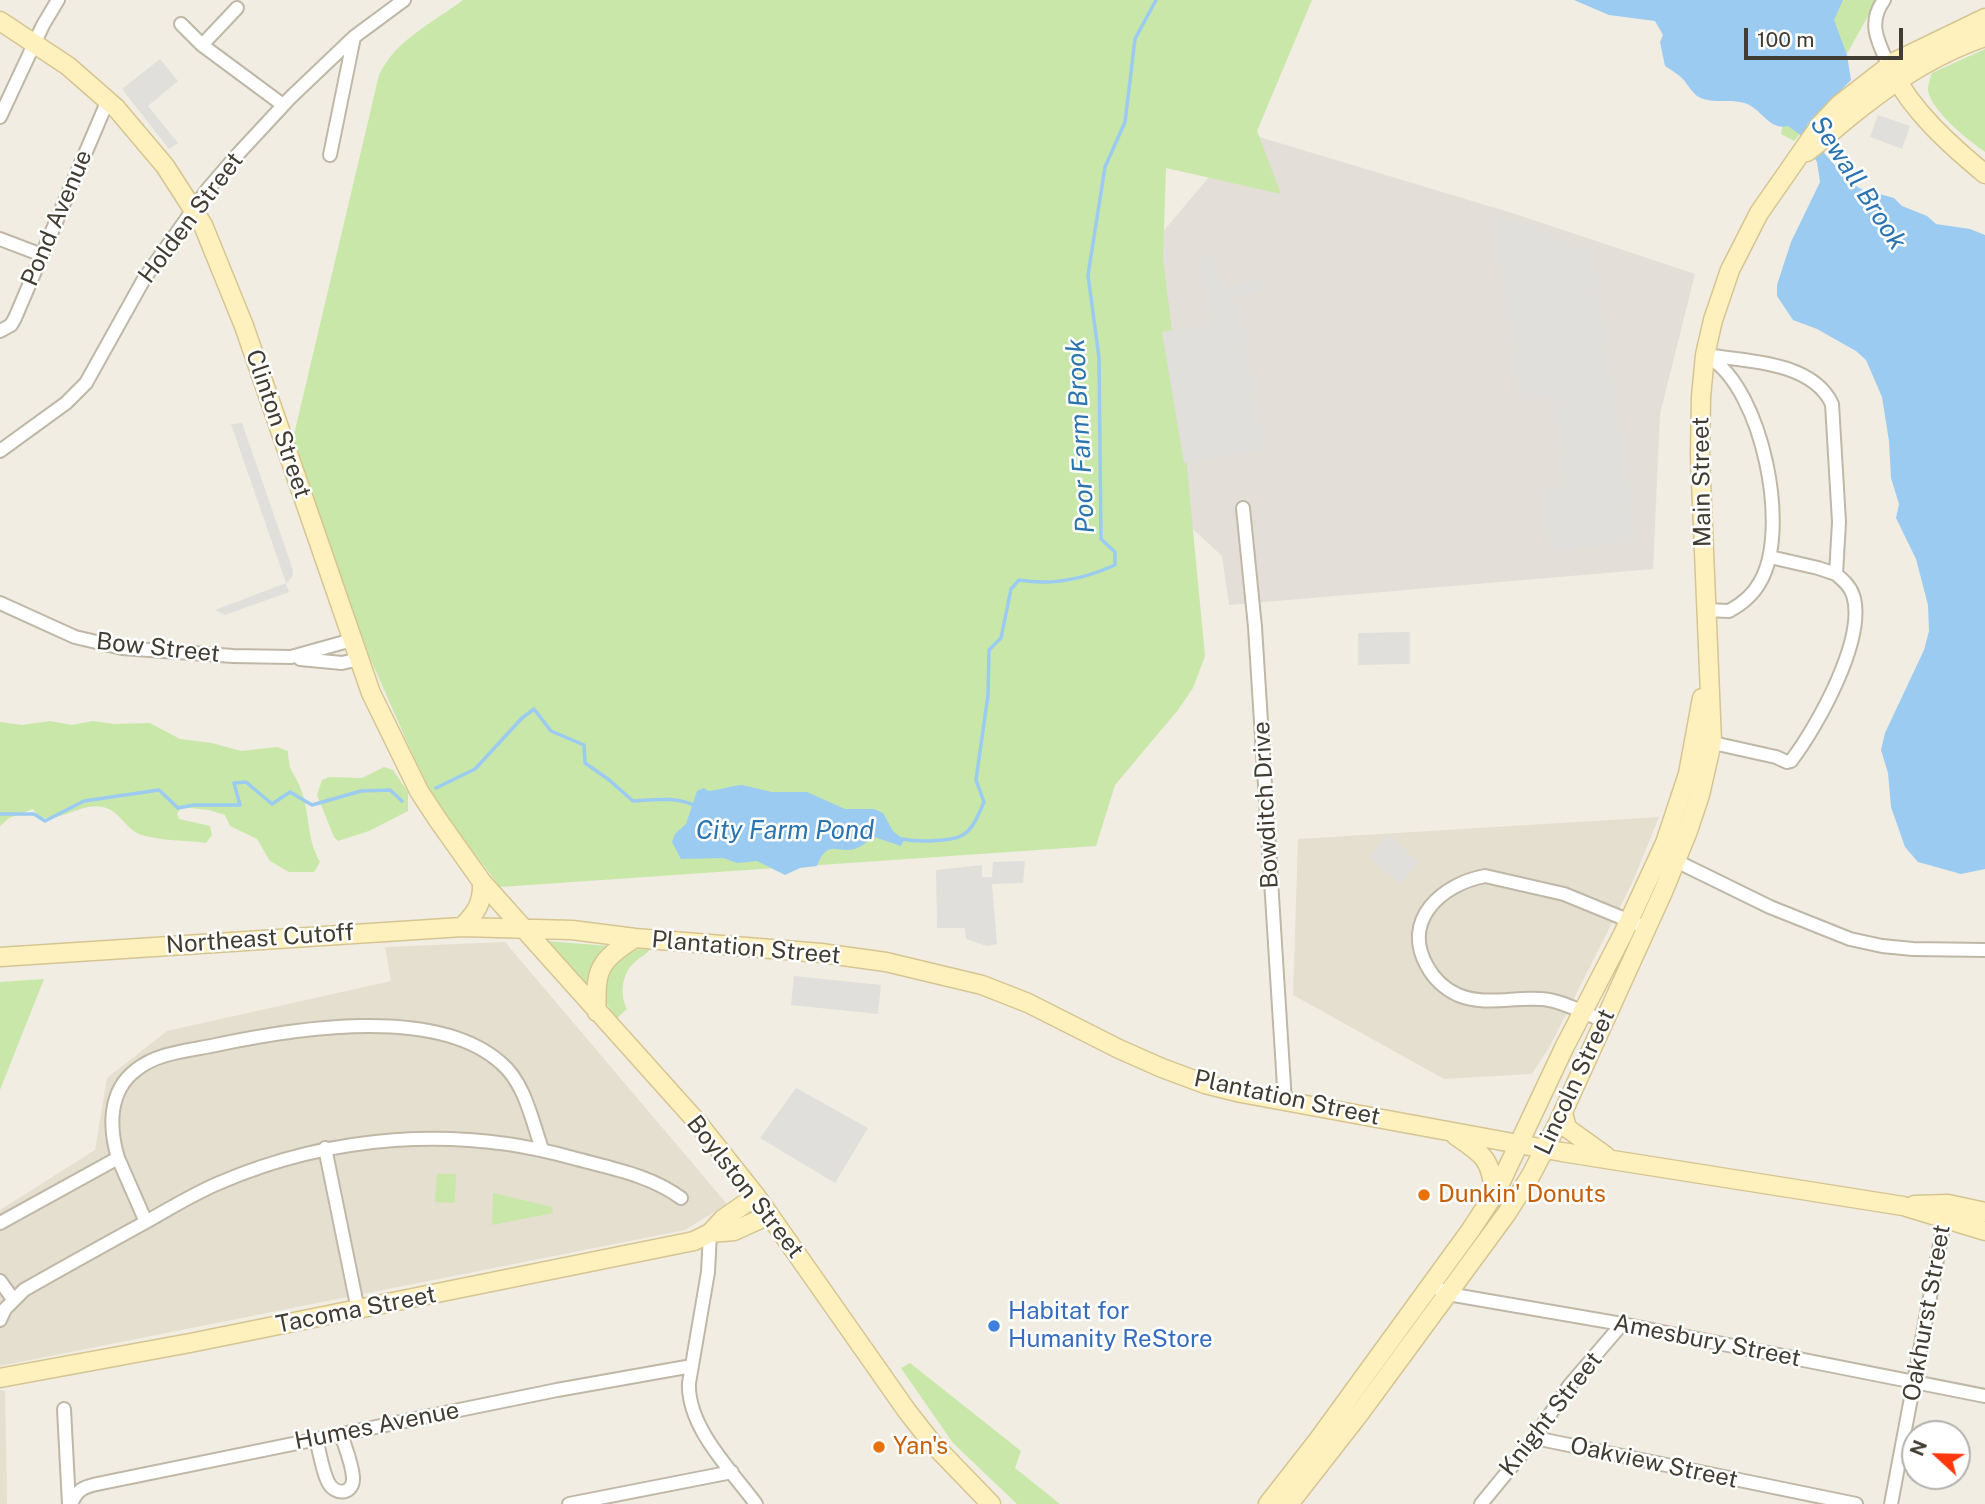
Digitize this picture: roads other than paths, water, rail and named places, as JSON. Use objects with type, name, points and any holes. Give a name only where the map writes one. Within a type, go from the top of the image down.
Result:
[{"type":"main road","name":"Main Street","points":[[1697,806],[1703,740],[1706,653],[1700,456],[1701,397],[1705,355],[1713,320],[1730,270],[1759,213],[1797,160],[1824,130],[1859,108],[1919,48],[1985,18]]},
{"type":"main road","name":"Clinton Street","points":[[0,22],[68,66],[108,100],[166,166],[203,225],[244,326],[371,693],[419,791],[482,883]]},
{"type":"main road","name":"Main Street","points":[[1893,74],[1985,37]]},
{"type":"main road","points":[[1893,74],[1929,121],[1985,174]]},
{"type":"main road","name":"Main Street","points":[[1678,807],[1703,740]]},
{"type":"main road","name":"Lincoln Street","points":[[1289,1504],[1317,1456],[1494,1194],[1629,922],[1697,806]]},
{"type":"main road","name":"Lincoln Street","points":[[1348,1413],[1448,1294],[1507,1213],[1546,1148],[1647,928],[1668,857],[1678,807]]},
{"type":"main road","points":[[462,927],[480,906],[482,883]]},
{"type":"main road","name":"Boylston Street","points":[[482,883],[698,1123],[757,1196],[907,1411],[939,1451],[991,1504]]},
{"type":"main road","name":"Northeast Cutoff","points":[[0,957],[462,927],[521,928]]},
{"type":"main road","name":"Plantation Street","points":[[521,928],[572,930],[635,938],[821,953],[886,962],[951,976],[1028,1003],[1119,1049],[1205,1084],[1285,1102],[1611,1160],[1946,1212],[1985,1212]]},
{"type":"main road","points":[[597,1012],[599,970],[609,956],[635,938]]},
{"type":"main road","points":[[1563,1113],[1567,1128],[1574,1135],[1611,1160]]},
{"type":"main road","points":[[1451,1131],[1484,1156],[1493,1174],[1494,1194]]},
{"type":"main road","name":"Tacoma Street","points":[[0,1378],[358,1310],[694,1241],[710,1233],[723,1219],[757,1196]]},
{"type":"main road","name":"Plantation Street","points":[[1946,1212],[1985,1231]]},
{"type":"main road","name":"Tacoma Street","points":[[710,1233],[734,1231],[769,1216]]},
{"type":"main road","name":"Lincoln Street","points":[[1268,1504],[1317,1456]]},
{"type":"street","points":[[0,117],[58,0]]},
{"type":"street","name":"Holden Street","points":[[0,451],[66,403],[86,383],[144,279],[193,210],[238,154],[283,105],[354,37],[404,0]]},
{"type":"street","points":[[1884,0],[1877,9],[1873,29],[1893,74]]},
{"type":"street","points":[[202,45],[237,8]]},
{"type":"street","points":[[181,24],[202,45],[283,105]]},
{"type":"street","points":[[330,155],[354,37]]},
{"type":"street","name":"Pond Avenue","points":[[0,331],[11,325],[15,318],[108,100]]},
{"type":"street","points":[[0,239],[42,255]]},
{"type":"street","points":[[1705,355],[1785,369],[1826,392],[1832,404],[1836,460],[1839,522],[1836,574]]},
{"type":"street","name":"Main Street","points":[[1705,355],[1723,366],[1730,374],[1750,413],[1762,445],[1774,516],[1770,557],[1762,580],[1746,600],[1729,611],[1705,610]]},
{"type":"street","name":"Bowditch Drive","points":[[1243,508],[1256,636],[1285,1102]]},
{"type":"street","points":[[1703,740],[1791,761],[1803,746],[1833,690],[1855,628],[1853,595],[1836,574],[1770,557]]},
{"type":"street","name":"Bow Street","points":[[0,603],[75,637],[108,646],[342,663],[359,659]]},
{"type":"street","name":"Bow Street","points":[[282,657],[307,654],[352,640]]},
{"type":"street","points":[[1668,857],[1770,907],[1850,939],[1903,948],[1985,950]]},
{"type":"street","points":[[1604,1021],[1550,1000],[1472,999],[1448,989],[1438,981],[1424,961],[1419,948],[1422,921],[1433,903],[1448,889],[1485,876],[1564,894],[1647,928]]},
{"type":"street","points":[[146,1222],[118,1158],[111,1130],[113,1107],[128,1077],[142,1065],[165,1055],[250,1038],[333,1027],[429,1031],[483,1048],[507,1068],[517,1083],[542,1149]]},
{"type":"street","points":[[0,1320],[13,1299],[48,1276],[220,1183],[273,1163],[325,1149],[389,1142],[465,1139],[542,1149],[637,1176],[670,1190],[681,1198]]},
{"type":"street","points":[[325,1149],[358,1310]]},
{"type":"street","points":[[0,1223],[118,1158]]},
{"type":"street","name":"Oakhurst Street","points":[[1891,1504],[1946,1212]]},
{"type":"street","points":[[710,1233],[708,1272],[689,1392],[692,1412],[701,1430],[756,1504]]},
{"type":"street","points":[[0,1281],[13,1299]]},
{"type":"street","name":"Amesbury Street","points":[[1431,1284],[1448,1294],[1985,1396]]},
{"type":"street","name":"Knight Street","points":[[1481,1504],[1535,1438],[1569,1386],[1622,1325]]},
{"type":"street","name":"Humes Avenue","points":[[70,1504],[83,1487],[557,1390],[692,1366]]},
{"type":"street","points":[[64,1409],[70,1504]]},
{"type":"street","points":[[316,1439],[327,1481],[334,1489],[345,1493],[353,1478],[341,1434]]},
{"type":"street","name":"Oakview Street","points":[[1535,1438],[1856,1504]]},
{"type":"street","points":[[569,1504],[732,1472]]},
{"type":"water","points":[[1574,0],[1843,0],[1834,20],[1847,55],[1851,80],[1807,125],[1825,154],[1850,182],[1861,189],[1894,198],[1902,206],[1927,216],[1936,224],[1970,229],[1985,235],[1985,869],[1961,874],[1918,862],[1905,847],[1891,807],[1888,773],[1881,750],[1885,733],[1924,650],[1929,631],[1928,605],[1916,559],[1896,518],[1899,504],[1891,478],[1882,397],[1866,360],[1856,351],[1817,329],[1793,320],[1777,296],[1777,285],[1791,242],[1820,182],[1817,162],[1799,134],[1788,126],[1772,124],[1756,109],[1744,103],[1697,96],[1683,79],[1665,66],[1660,42],[1663,35],[1655,21],[1609,15]]},
{"type":"water","name":"City Farm Pond","points":[[742,785],[772,792],[807,792],[845,809],[874,809],[883,813],[893,831],[904,840],[901,846],[874,837],[856,848],[829,850],[821,857],[817,866],[800,868],[785,875],[757,861],[737,863],[723,858],[681,859],[672,842],[675,834],[686,824],[697,791]]},
{"type":"waterway","name":"Poor Farm Brook","points":[[902,839],[933,841],[963,835],[973,824],[984,802],[976,780],[988,695],[989,650],[1001,638],[1011,589],[1019,580],[1068,580],[1115,565],[1115,552],[1101,539],[1099,358],[1088,275],[1105,167],[1125,122],[1135,39],[1156,0]]},
{"type":"waterway","name":"Poor Farm Brook","points":[[436,788],[475,769],[522,718],[534,709],[551,731],[584,745],[585,763],[633,801],[673,800],[695,806]]},
{"type":"waterway","name":"Poor Farm Brook","points":[[0,814],[34,814],[45,821],[84,801],[159,790],[178,808],[194,805],[240,805],[234,783],[246,782],[272,804],[290,792],[312,805],[361,791],[390,790],[402,801]]},
{"type":"place","name":"Dunkin' Donuts","points":[[1424,1195]]},
{"type":"place","name":"Habitat for Humanity ReStore","points":[[994,1326]]},
{"type":"place","name":"Yan's","points":[[879,1447]]},
{"type":"water label","name":"Sewall Brook","points":[[1858,183]]}]
